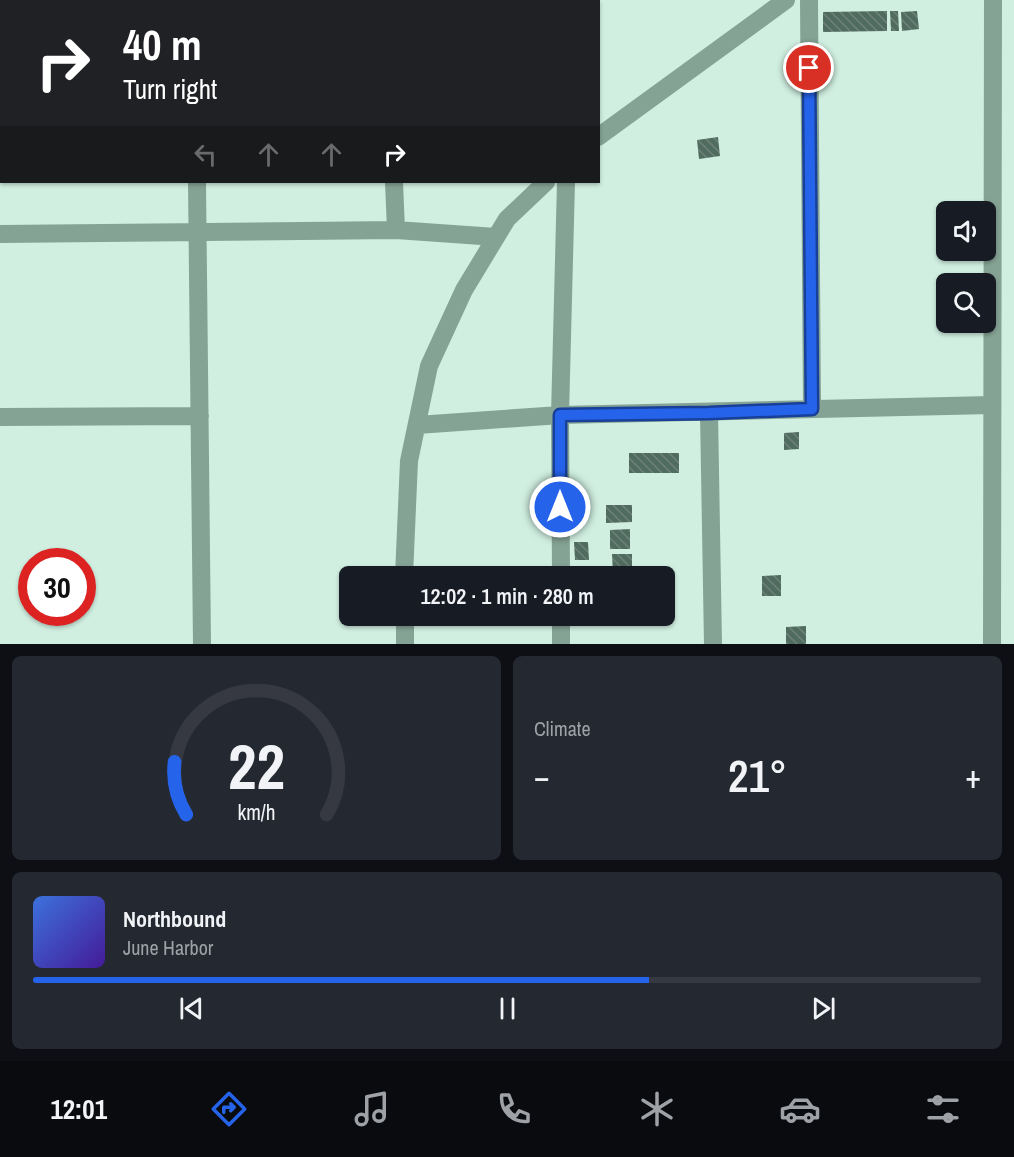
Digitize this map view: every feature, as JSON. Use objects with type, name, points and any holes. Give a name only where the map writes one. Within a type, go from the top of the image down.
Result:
[{"type":"street","points":[[600,136],[786,0]]},
{"type":"street","points":[[809,0],[812,409]]},
{"type":"street","points":[[992,644],[993,0]]},
{"type":"street","points":[[197,183],[202,644]]},
{"type":"street","points":[[394,183],[396,230]]},
{"type":"street","points":[[404,566],[409,461],[429,366],[464,290],[507,219],[545,183]]},
{"type":"street","points":[[561,566],[560,415],[566,183]]},
{"type":"street","points":[[0,234],[396,230],[496,237]]},
{"type":"street","points":[[417,425],[560,415],[991,405]]},
{"type":"street","points":[[709,413],[712,644]]},
{"type":"street","points":[[0,417],[200,416]]},
{"type":"street","points":[[405,626],[405,644]]},
{"type":"street","points":[[561,626],[561,644]]},
{"type":"building","points":[[887,11],[887,31],[823,32],[823,12]]},
{"type":"building","points":[[890,11],[898,11],[899,31],[891,31]]},
{"type":"building","points":[[917,11],[919,29],[902,31],[901,12]]},
{"type":"building","points":[[718,137],[720,156],[699,159],[697,140]]},
{"type":"building","points":[[799,432],[799,449],[784,450],[784,433]]},
{"type":"building","points":[[629,453],[679,453],[679,473],[629,473]]},
{"type":"building","points":[[606,505],[632,505],[632,522],[606,523]]},
{"type":"building","points":[[630,529],[630,549],[610,549],[610,530]]},
{"type":"building","points":[[574,542],[588,542],[589,560],[575,560]]},
{"type":"building","points":[[612,554],[632,554],[632,566],[613,566]]},
{"type":"building","points":[[781,575],[781,596],[762,596],[762,576]]},
{"type":"building","points":[[806,626],[806,644],[786,644],[786,627]]},
{"type":"route","points":[[560,507],[560,415],[812,409],[809,68]]}]
